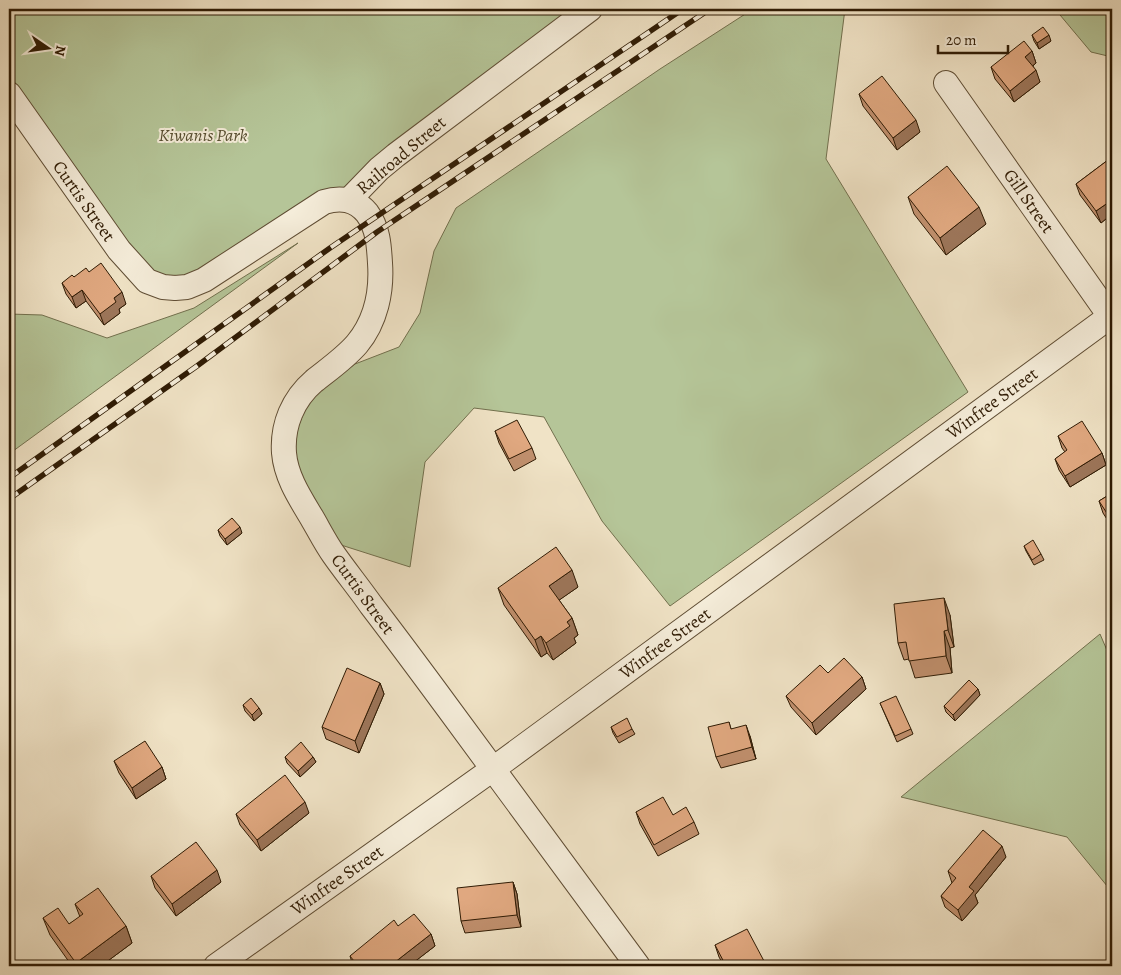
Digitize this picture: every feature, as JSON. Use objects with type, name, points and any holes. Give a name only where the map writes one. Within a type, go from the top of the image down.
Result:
[{"type":"street","name":"Railroad Street","points":[[175,288],[186,287],[210,277],[324,202],[341,199],[349,200],[379,169],[396,155],[590,9]]},
{"type":"street","name":"Gill Street","points":[[946,83],[1112,317]]},
{"type":"street","name":"Curtis Street","points":[[9,94],[119,250],[147,281],[163,287],[175,288]]},
{"type":"street","name":"Curtis Street","points":[[349,200],[362,208],[369,216],[377,232],[381,281],[378,301],[374,315],[358,344],[303,391],[296,401],[285,426],[285,461],[288,473],[299,496],[333,554],[494,768],[638,966]]},
{"type":"street","name":"Winfree Street","points":[[216,966],[494,768],[1112,317]]},
{"type":"green space","name":"Kiwanis Park","points":[[9,9],[584,9],[349,200],[187,287],[147,281],[9,74]]},
{"type":"green space","points":[[753,9],[845,9],[826,159],[968,392],[670,606],[602,521],[544,417],[474,408],[425,462],[410,567],[341,545],[303,483],[294,458],[294,437],[308,402],[326,384],[355,364],[399,347],[420,313],[434,251],[456,208],[660,69]]},
{"type":"green space","points":[[1055,9],[1112,9],[1112,57],[1091,52]]},
{"type":"green space","points":[[298,243],[9,454],[9,314],[42,315],[107,338],[194,308]]},
{"type":"green space","points":[[1100,634],[1112,662],[1112,892],[1067,837],[901,797]]},
{"type":"building","points":[[1043,27],[1049,35],[1037,43],[1032,35]]},
{"type":"building","points":[[1024,41],[1032,51],[1025,57],[1036,70],[1010,91],[991,67]]},
{"type":"building","points":[[882,76],[916,120],[893,138],[859,94]]},
{"type":"building","points":[[1112,157],[1112,200],[1096,211],[1076,184]]},
{"type":"building","points":[[947,166],[979,207],[940,238],[908,197]]},
{"type":"building","points":[[101,263],[122,292],[114,298],[116,302],[100,314],[82,290],[72,297],[62,283],[72,275],[74,277],[86,268],[89,272]]},
{"type":"building","points":[[517,420],[532,448],[509,459],[495,431]]},
{"type":"building","points":[[1082,421],[1102,453],[1065,476],[1055,459],[1067,450],[1058,436]]},
{"type":"building","points":[[1112,493],[1112,521],[1099,501]]},
{"type":"building","points":[[232,518],[240,527],[225,539],[218,530]]},
{"type":"building","points":[[1033,540],[1041,554],[1032,560],[1024,546]]},
{"type":"building","points":[[556,547],[572,570],[549,586],[572,618],[567,622],[570,626],[546,643],[541,636],[535,640],[498,588]]},
{"type":"building","points":[[944,598],[948,630],[944,631],[946,656],[909,661],[906,642],[898,643],[894,604]]},
{"type":"building","points":[[844,658],[862,677],[812,723],[786,696],[820,665],[828,673]]},
{"type":"building","points":[[347,668],[380,683],[355,741],[322,727]]},
{"type":"building","points":[[969,680],[978,689],[953,715],[944,706]]},
{"type":"building","points":[[896,696],[911,729],[895,736],[880,703]]},
{"type":"building","points":[[251,698],[259,708],[252,715],[243,705]]},
{"type":"building","points":[[627,718],[632,729],[617,737],[611,727]]},
{"type":"building","points":[[729,722],[731,729],[746,725],[752,747],[716,757],[708,727]]},
{"type":"building","points":[[145,741],[162,767],[132,788],[114,761]]},
{"type":"building","points":[[301,742],[313,757],[298,771],[285,757]]},
{"type":"building","points":[[285,775],[305,802],[257,840],[236,814]]},
{"type":"building","points":[[663,797],[673,815],[686,807],[694,822],[654,845],[636,812]]},
{"type":"building","points":[[983,830],[1002,846],[969,887],[974,891],[958,910],[941,896],[956,878],[948,871]]},
{"type":"building","points":[[196,842],[217,870],[172,904],[151,876]]},
{"type":"building","points":[[513,882],[517,915],[461,921],[457,888]]},
{"type":"building","points":[[98,888],[126,926],[76,963],[43,918],[58,908],[69,924],[83,914],[75,904]]},
{"type":"building","points":[[414,914],[431,934],[390,966],[358,966],[350,956],[394,920],[398,926]]},
{"type":"building","points":[[747,929],[764,961],[754,966],[726,966],[715,945]]},
{"type":"railway","points":[[9,478],[330,248],[683,9]]},
{"type":"railway","points":[[9,499],[197,366],[377,232],[710,9]]}]
